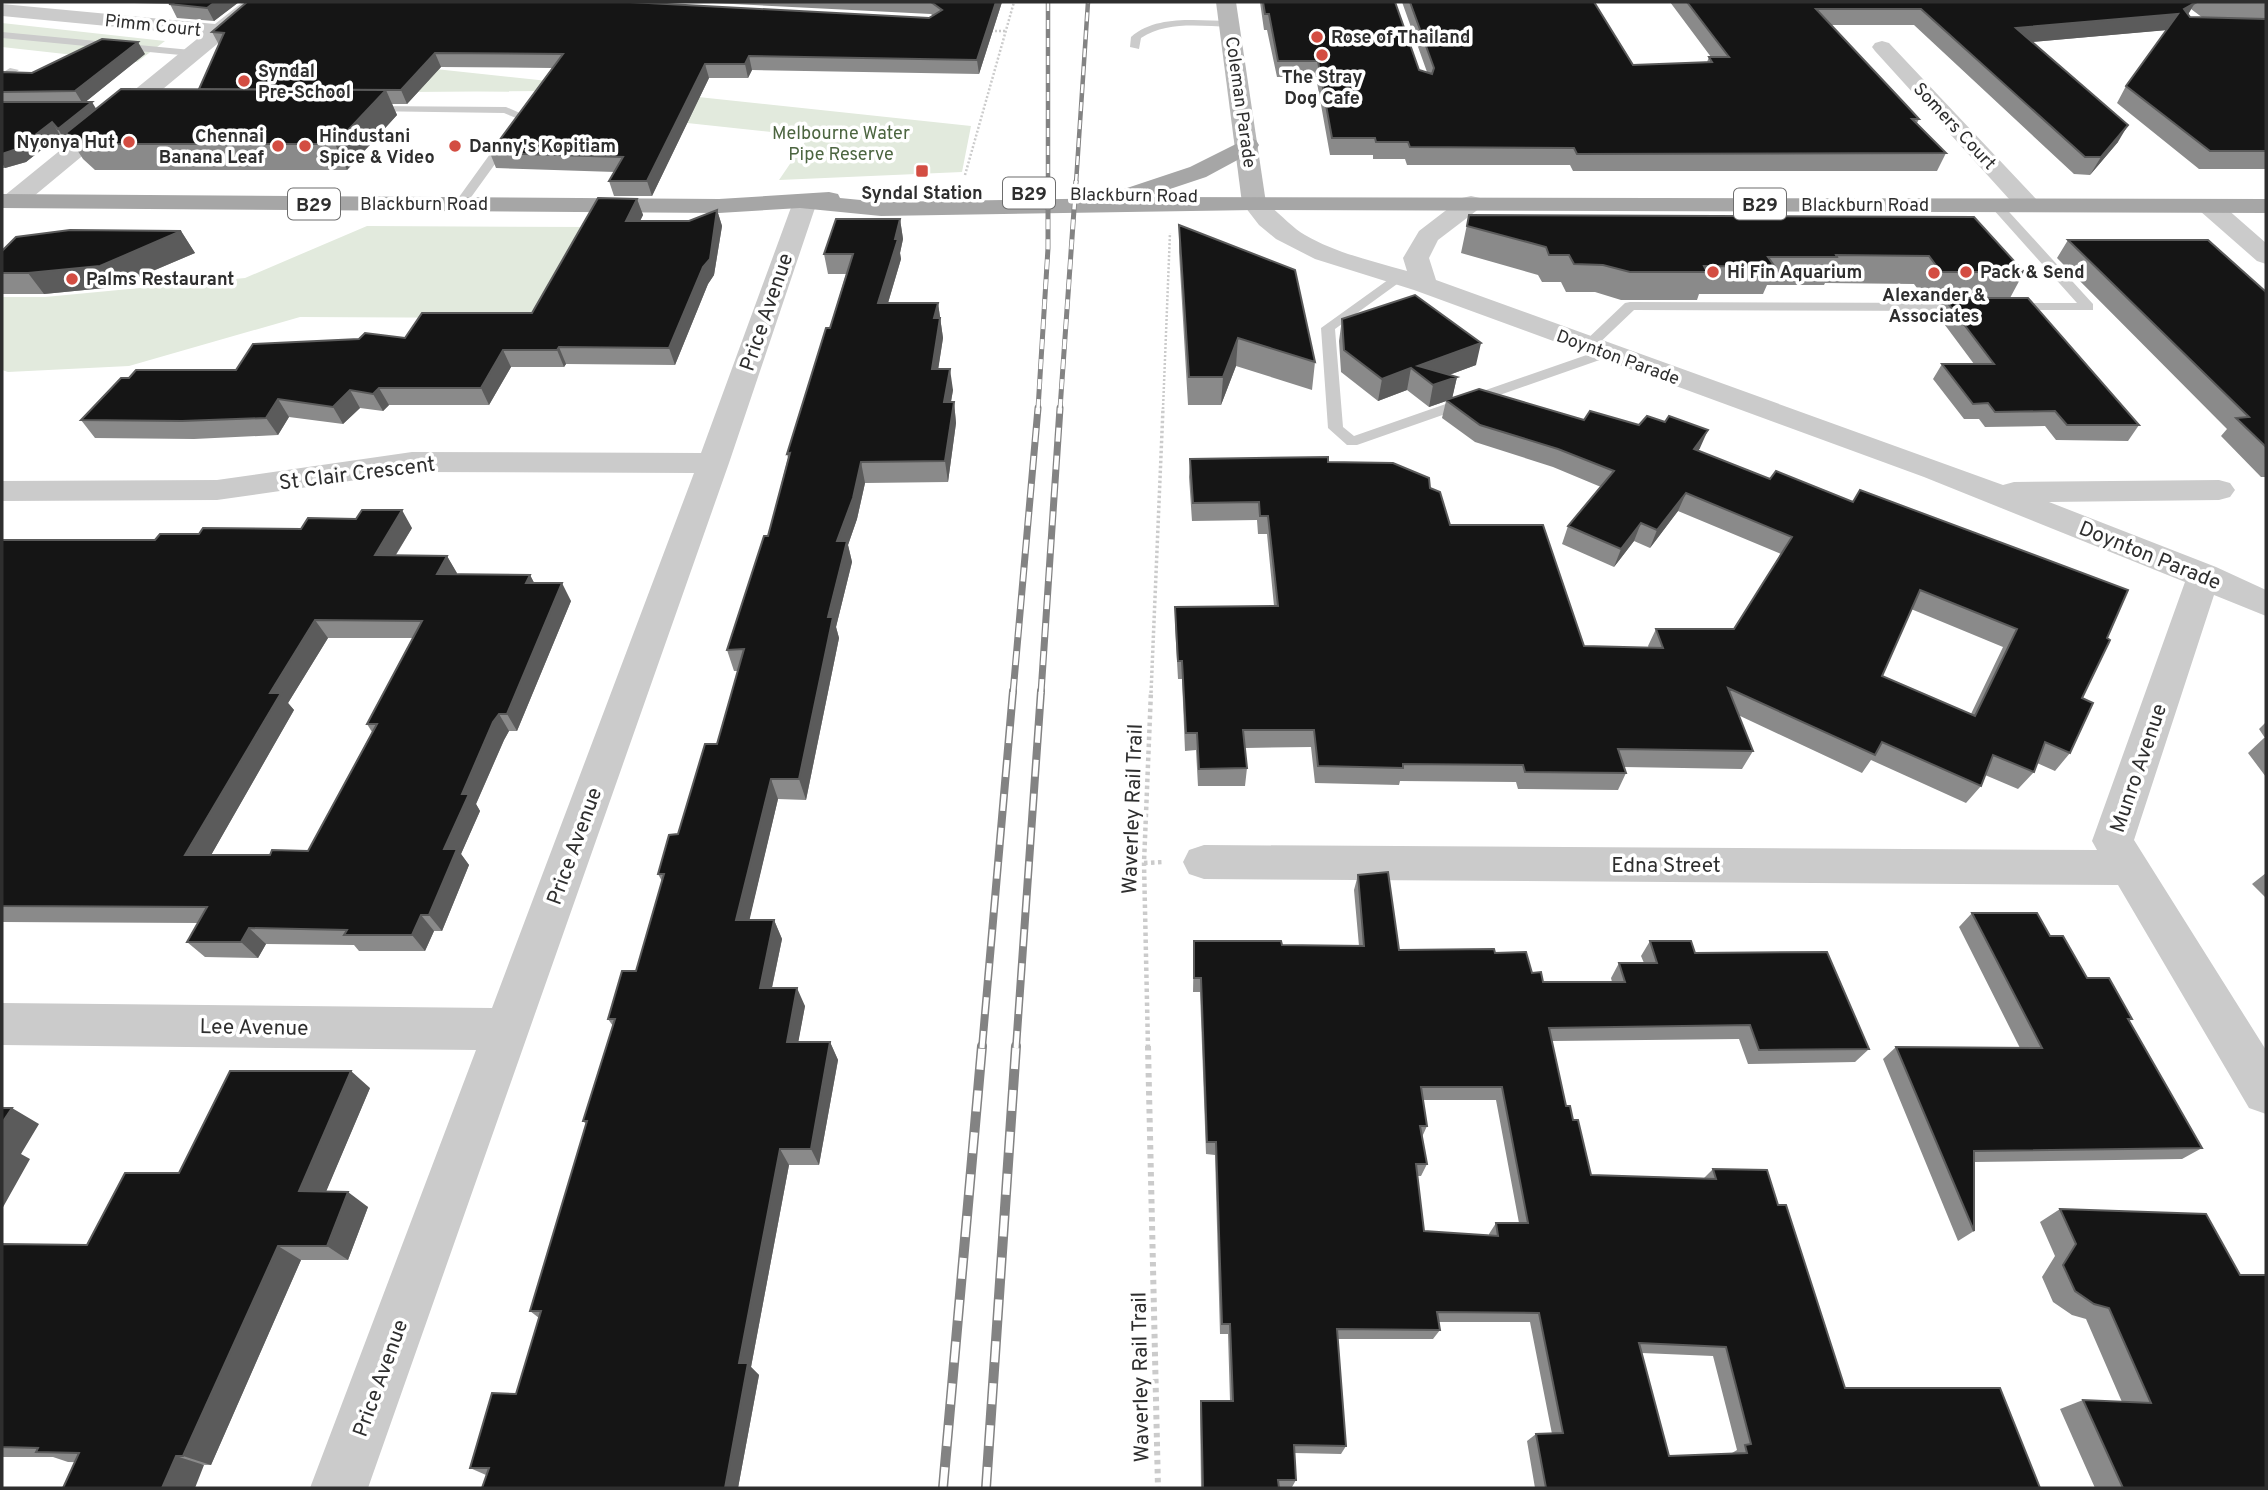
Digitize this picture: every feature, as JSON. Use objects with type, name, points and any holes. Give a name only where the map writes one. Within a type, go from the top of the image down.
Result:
[{"type":"main road","points":[[1131,194],[1198,172],[1248,145]]},
{"type":"main road","name":"Blackburn Road","points":[[7,201],[719,206],[805,202],[858,195],[959,191],[1214,196],[1254,203]]},
{"type":"main road","name":"Blackburn Road","points":[[805,202],[881,209],[1254,203],[2266,206]]},
{"type":"street","points":[[7,201],[117,108],[221,31],[254,2]]},
{"type":"street","name":"Pimm Court","points":[[2,10],[221,31]]},
{"type":"street","name":"Coleman Parade","points":[[1229,20],[1254,203]]},
{"type":"street","name":"Somers Court","points":[[1882,47],[2028,205]]},
{"type":"street","name":"Price Avenue","points":[[340,1488],[713,463],[805,202]]},
{"type":"street","name":"Doynton Parade","points":[[1254,203],[1279,230],[1323,253],[1411,280],[1597,350],[1995,492],[2204,575],[2266,604]]},
{"type":"street","points":[[1411,280],[1416,258],[1428,236],[1471,203]]},
{"type":"street","points":[[2209,206],[2266,256]]},
{"type":"street","name":"St Clair Crescent","points":[[2,491],[217,491],[412,462],[713,463]]},
{"type":"street","name":"Doynton Parade","points":[[1995,492],[2219,490]]},
{"type":"street","name":"Munro Avenue","points":[[2204,575],[2113,841],[2266,1092]]},
{"type":"street","name":"Edna Street","points":[[1204,862],[2129,868]]},
{"type":"street","name":"Lee Avenue","points":[[2,1024],[507,1029]]},
{"type":"lane","points":[[1229,20],[1149,37],[1135,47],[1136,37],[1145,29],[1164,24],[1229,20]]},
{"type":"lane","points":[[2,35],[191,53]]},
{"type":"lane","points":[[2,78],[13,69]]},
{"type":"lane","points":[[117,108],[149,109]]},
{"type":"lane","points":[[355,109],[506,110],[523,117],[460,204]]},
{"type":"lane","points":[[1411,280],[1328,328],[1336,428],[1352,442],[1597,350],[1630,306],[2088,307],[1996,205]]},
{"type":"path","points":[[965,175],[1014,2]]},
{"type":"path","points":[[980,31],[1006,31]]},
{"type":"path","name":"Waverley Rail Trail","points":[[1158,1488],[1144,863],[1170,229]]},
{"type":"green space","points":[[2,23],[165,41],[137,62],[2,47]]},
{"type":"green space","name":"Melbourne Water Pipe Reserve","points":[[398,65],[971,126],[962,172],[779,180],[809,136],[538,107],[547,91],[410,92]]},
{"type":"green space","points":[[367,226],[591,227],[540,318],[300,317],[129,366],[8,372],[2,370],[2,297],[45,297],[245,278]]},
{"type":"building","points":[[215,2],[207,8],[169,4]]},
{"type":"building","points":[[247,2],[630,2],[929,18],[942,10],[931,2],[996,2],[977,60],[749,56],[745,64],[705,64],[647,181],[609,181],[623,157],[490,153],[563,54],[435,53],[401,90],[199,89],[224,33],[212,32]]},
{"type":"building","points":[[1263,2],[1395,2],[1419,70],[1432,74],[1434,68],[1410,2],[1594,2],[1633,65],[1712,62],[1709,57],[1729,57],[1687,2],[2191,2],[2195,3],[2184,9],[2190,17],[2266,19],[2266,151],[2210,151],[2126,86],[2178,14],[2016,28],[2128,125],[2101,157],[2085,157],[1921,9],[1816,9],[1919,119],[1912,119],[1946,153],[1577,154],[1574,148],[1410,147],[1408,142],[1376,142],[1375,138],[1332,138],[1318,61],[1278,61],[1269,14],[1265,14]]},
{"type":"building","points":[[102,39],[138,42],[75,91],[2,92],[2,72],[32,73]]},
{"type":"building","points":[[121,89],[386,90],[335,144],[78,144],[66,133]]},
{"type":"building","points":[[2,102],[92,102],[58,129],[52,122],[17,149],[2,154]]},
{"type":"building","points":[[598,198],[637,199],[626,221],[689,221],[717,210],[710,259],[703,267],[669,348],[559,347],[557,350],[503,350],[481,388],[379,388],[373,394],[350,390],[333,407],[278,399],[266,418],[81,420],[121,378],[129,378],[136,370],[236,370],[253,344],[359,339],[365,333],[405,338],[422,313],[532,313]]},
{"type":"building","points":[[1469,215],[1974,217],[2024,272],[1941,272],[1929,256],[1836,255],[1837,257],[1768,257],[1775,267],[1704,266],[1707,272],[1630,272],[1603,265],[1574,264],[1569,255],[1549,255],[1546,247],[1467,226]]},
{"type":"building","points":[[836,219],[900,219],[895,239],[898,239],[878,303],[938,303],[934,318],[940,318],[932,369],[950,369],[944,402],[954,402],[945,461],[861,462],[853,498],[837,541],[847,541],[828,617],[833,617],[799,779],[771,779],[736,920],[774,920],[760,988],[797,988],[787,1042],[830,1042],[811,1149],[780,1149],[739,1363],[748,1363],[725,1488],[482,1488],[489,1468],[470,1468],[492,1393],[516,1394],[541,1311],[530,1311],[587,1121],[583,1121],[615,1019],[608,1019],[622,971],[636,971],[664,874],[658,874],[669,835],[678,834],[705,744],[717,744],[744,649],[727,650],[764,536],[768,536],[790,453],[787,454],[826,328],[830,328],[853,254],[824,254]]},
{"type":"building","points":[[1179,225],[1295,270],[1315,362],[1238,338],[1223,377],[1189,377]]},
{"type":"building","points":[[70,230],[181,231],[100,266],[2,273],[2,251],[16,237]]},
{"type":"building","points":[[2068,240],[2208,240],[2266,292],[2266,447],[2236,418],[2249,417]]},
{"type":"building","points":[[1415,295],[1481,343],[1418,366],[1457,377],[1433,385],[1411,368],[1382,379],[1344,350],[1342,319]]},
{"type":"building","points":[[1944,298],[2028,298],[2139,425],[2067,425],[2055,411],[1995,412],[1988,403],[1973,404],[1942,364],[1994,364]]},
{"type":"building","points":[[1479,389],[1584,420],[1590,411],[1639,425],[1647,416],[1665,422],[1669,416],[1708,430],[1694,449],[1770,479],[1776,471],[1853,502],[1860,490],[2128,590],[2107,638],[2110,640],[2082,698],[2093,703],[2070,753],[2045,742],[2034,772],[1993,755],[1981,786],[1882,742],[1875,755],[1728,688],[1753,751],[1618,749],[1626,773],[1525,772],[1523,765],[1403,764],[1403,768],[1318,766],[1314,730],[1243,730],[1247,768],[1199,769],[1197,733],[1186,733],[1182,661],[1178,661],[1175,607],[1278,606],[1268,516],[1260,516],[1259,502],[1193,503],[1190,459],[1328,457],[1328,462],[1393,463],[1429,478],[1430,488],[1440,492],[1450,525],[1543,525],[1584,646],[1663,648],[1656,629],[1734,629],[1792,537],[1686,493],[1657,530],[1641,523],[1621,549],[1568,526],[1614,471],[1558,449],[1480,425],[1446,400]],"holes":[[[1920,590],[2017,629],[1975,716],[1882,676]]]},
{"type":"building","points":[[362,510],[402,510],[375,555],[447,556],[437,574],[530,575],[526,583],[562,583],[507,714],[499,714],[493,722],[462,794],[469,794],[444,849],[457,849],[429,915],[421,915],[412,935],[344,935],[347,930],[249,928],[241,942],[187,942],[207,907],[2,906],[2,540],[155,540],[160,534],[199,534],[203,528],[301,529],[308,518],[356,519]],"holes":[[[315,620],[422,621],[367,724],[377,724],[308,851],[272,850],[270,855],[185,855],[281,693],[270,693]]]},
{"type":"building","points":[[1388,872],[1399,950],[1494,949],[1495,953],[1526,952],[1532,973],[1541,972],[1543,982],[1625,982],[1619,963],[1657,963],[1650,941],[1691,941],[1695,953],[1827,952],[1869,1049],[1759,1050],[1750,1025],[1549,1028],[1566,1106],[1570,1106],[1573,1120],[1578,1120],[1591,1175],[1716,1179],[1713,1169],[1767,1170],[1778,1205],[1786,1205],[1845,1388],[2000,1388],[2040,1488],[1546,1488],[1536,1434],[1563,1433],[1539,1313],[1437,1312],[1440,1330],[1337,1329],[1346,1446],[1294,1445],[1296,1480],[1278,1480],[1279,1488],[1203,1488],[1201,1401],[1233,1401],[1230,1324],[1222,1324],[1216,1142],[1207,1142],[1201,978],[1194,978],[1194,941],[1281,941],[1282,945],[1364,946],[1358,875]],"holes":[[[1421,1087],[1502,1087],[1528,1223],[1496,1223],[1498,1236],[1424,1231],[1416,1164],[1427,1164],[1420,1126],[1427,1126]],[[1639,1343],[1726,1347],[1751,1444],[1745,1445],[1747,1453],[1669,1456]]]},
{"type":"building","points":[[1972,913],[2037,913],[2050,936],[2063,936],[2087,978],[2109,978],[2132,1019],[2128,1019],[2202,1148],[1974,1151],[1974,1231],[1896,1047],[2042,1048]]},
{"type":"building","points":[[230,1071],[351,1071],[299,1191],[348,1192],[327,1246],[278,1246],[183,1456],[176,1456],[162,1488],[63,1488],[79,1453],[36,1452],[38,1448],[2,1447],[2,1244],[87,1245],[125,1173],[179,1173]]},
{"type":"building","points":[[2,1108],[12,1108],[2,1123]]},
{"type":"building","points":[[2060,1209],[2206,1214],[2240,1275],[2266,1275],[2266,1488],[2123,1488],[2083,1400],[2151,1403],[2109,1308],[2094,1304],[2075,1291],[2063,1265],[2076,1244]]},
{"type":"railway","points":[[1038,409],[1048,248],[1048,2]]},
{"type":"railway","points":[[1076,183],[1088,2]]},
{"type":"railway","points":[[1060,409],[1076,181]]},
{"type":"railway","points":[[1013,693],[1038,408]]},
{"type":"railway","points":[[1041,693],[1060,408]]},
{"type":"railway","points":[[982,1048],[1013,691]]},
{"type":"railway","points":[[1016,1048],[1041,691]]},
{"type":"railway","points":[[943,1488],[982,1046]]},
{"type":"railway","points":[[986,1488],[1016,1046]]},
{"type":"place","name":"Rose of Thailand","points":[[1317,37]]},
{"type":"place","name":"The Stray Dog Cafe","points":[[1322,55]]},
{"type":"place","name":"Syndal Pre-School","points":[[244,81]]},
{"type":"place","name":"Nyonya Hut","points":[[129,142]]},
{"type":"place","name":"Chennai Banana Leaf","points":[[278,146]]},
{"type":"place","name":"Hindustani Spice & Video","points":[[305,146]]},
{"type":"place","name":"Danny's Kopitiam","points":[[455,146]]},
{"type":"place","name":"Syndal Station","points":[[922,171]]},
{"type":"place","name":"Hi Fin Aquarium","points":[[1713,272]]},
{"type":"place","name":"Pack & Send","points":[[1966,272]]},
{"type":"place","name":"Alexander & Associates","points":[[1934,273]]},
{"type":"place","name":"Palms Restaurant","points":[[72,279]]}]
